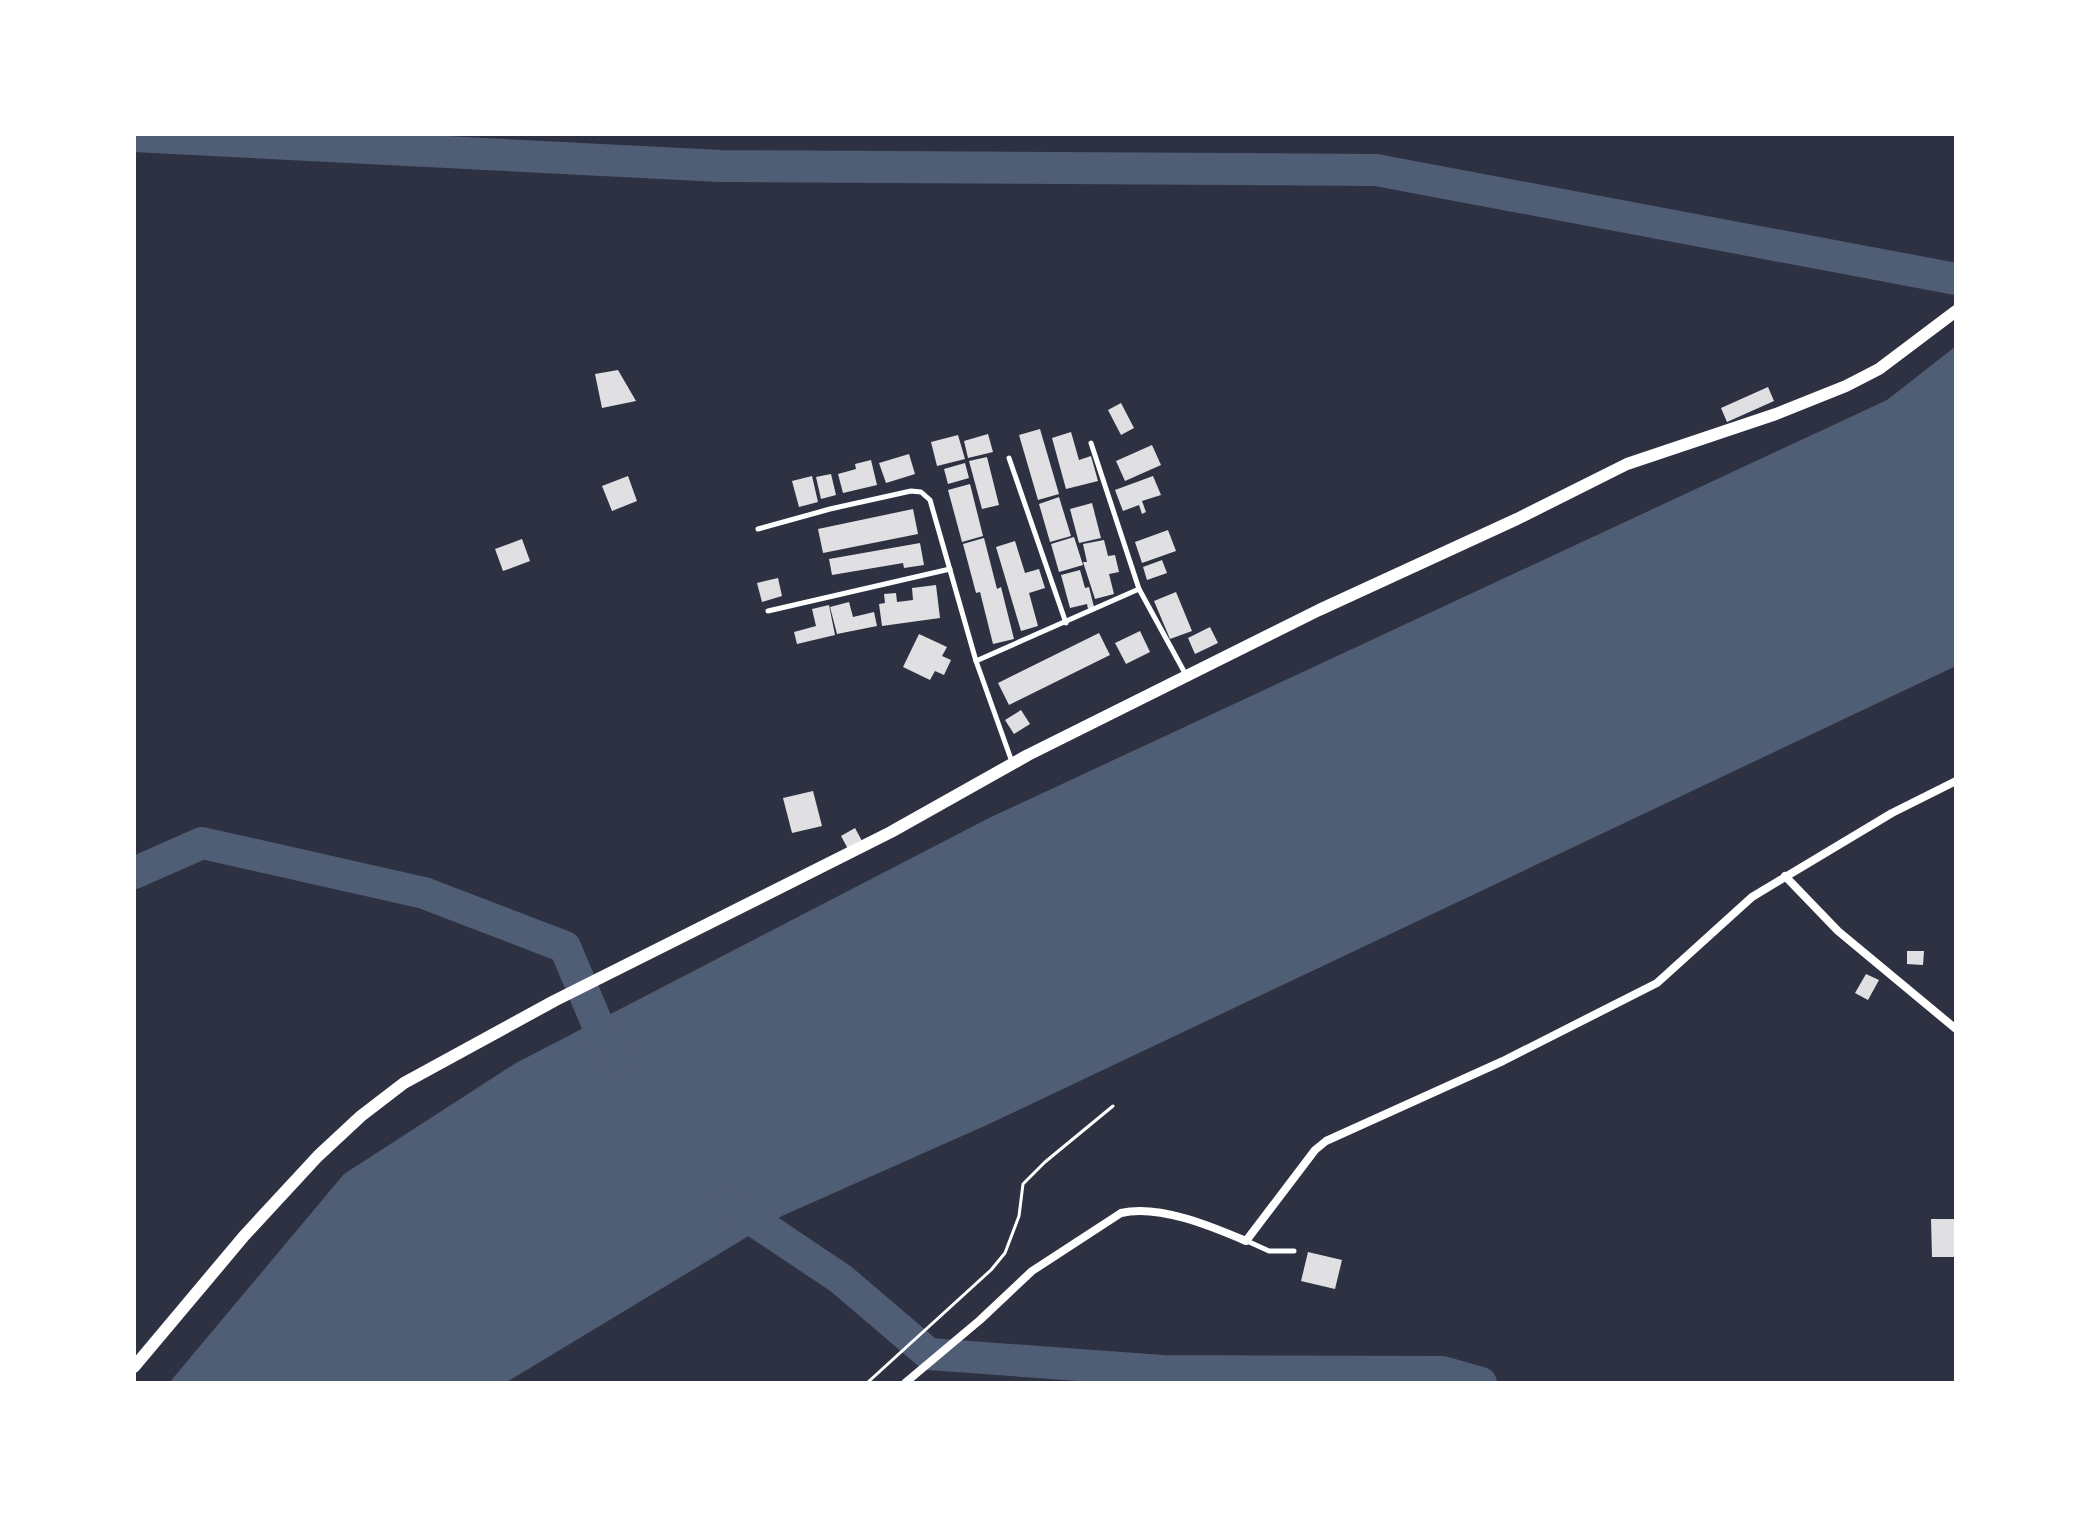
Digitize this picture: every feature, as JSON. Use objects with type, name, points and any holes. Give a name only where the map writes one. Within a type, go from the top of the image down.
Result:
[{"type":"street","points":[[134,1367],[244,1236],[318,1156],[361,1116],[404,1083],[554,1001],[891,832],[1013,763],[1319,610],[1517,519],[1627,464],[1776,414],[1846,386],[1879,369],[1956,311]]},
{"type":"street","points":[[905,1383],[1032,1271],[1121,1213],[1133,1210],[1162,1212],[1246,1241],[1315,1150],[1326,1141],[1503,1061],[1657,983],[1752,897],[1892,813],[1956,781]]},
{"type":"street","points":[[1785,876],[1838,931],[1956,1029]]},
{"type":"lane","points":[[1091,443],[1139,589],[1187,676]]},
{"type":"lane","points":[[1009,458],[1066,623]]},
{"type":"lane","points":[[758,529],[911,491],[921,492],[930,500],[976,661],[1013,763]]},
{"type":"lane","points":[[768,611],[950,569]]},
{"type":"lane","points":[[976,661],[1139,589]]},
{"type":"lane","points":[[1246,1241],[1269,1251],[1294,1251]]},
{"type":"path","points":[[867,1383],[959,1300],[1005,1253],[1019,1216],[1023,1184],[1113,1106]]},
{"type":"water","points":[[1956,346],[1956,666],[989,1124],[782,1216],[505,1383],[169,1383],[344,1174],[516,1063],[989,818],[1887,400]]},
{"type":"building","points":[[618,370],[636,401],[602,408],[595,374]]},
{"type":"building","points":[[1768,387],[1774,401],[1727,422],[1721,408]]},
{"type":"building","points":[[1121,403],[1134,428],[1121,435],[1108,410]]},
{"type":"building","points":[[1040,429],[1059,494],[1038,500],[1019,435]]},
{"type":"building","points":[[1071,432],[1079,460],[1091,456],[1098,481],[1066,489],[1052,438]]},
{"type":"building","points":[[988,434],[993,452],[968,458],[964,441]]},
{"type":"building","points":[[958,435],[965,459],[937,466],[931,442]]},
{"type":"building","points":[[1152,445],[1161,465],[1125,481],[1116,461]]},
{"type":"building","points":[[909,454],[915,474],[886,483],[879,463]]},
{"type":"building","points":[[987,457],[999,505],[982,509],[969,461]]},
{"type":"building","points":[[871,460],[877,485],[843,493],[838,474],[856,469],[855,464]]},
{"type":"building","points":[[965,463],[969,478],[948,484],[944,469]]},
{"type":"building","points":[[831,474],[836,495],[821,499],[816,477]]},
{"type":"building","points":[[628,476],[637,501],[612,511],[602,486]]},
{"type":"building","points":[[812,476],[818,502],[799,507],[792,481]]},
{"type":"building","points":[[1153,476],[1161,495],[1142,501],[1146,512],[1142,514],[1139,505],[1123,511],[1115,490]]},
{"type":"building","points":[[970,484],[983,536],[962,542],[948,490]]},
{"type":"building","points":[[1059,497],[1071,536],[1050,542],[1039,504]]},
{"type":"building","points":[[1092,503],[1101,538],[1079,543],[1070,509]]},
{"type":"building","points":[[913,509],[918,534],[823,553],[818,529]]},
{"type":"building","points":[[1168,530],[1176,551],[1142,563],[1135,542]]},
{"type":"building","points":[[1074,537],[1083,565],[1059,572],[1051,544]]},
{"type":"building","points":[[984,538],[1014,639],[993,644],[980,592],[976,593],[963,544]]},
{"type":"building","points":[[522,539],[530,561],[503,571],[495,549]]},
{"type":"building","points":[[1104,540],[1108,556],[1115,555],[1119,572],[1109,574],[1114,594],[1095,599],[1083,562],[1087,562],[1083,544]]},
{"type":"building","points":[[1015,541],[1025,573],[1039,569],[1045,588],[1029,593],[1038,626],[1021,631],[996,547]]},
{"type":"building","points":[[920,543],[924,565],[904,568],[903,563],[832,575],[829,559]]},
{"type":"building","points":[[1162,560],[1167,573],[1147,580],[1143,567]]},
{"type":"building","points":[[1080,570],[1085,588],[1089,587],[1094,607],[1088,609],[1087,604],[1070,608],[1061,575]]},
{"type":"building","points":[[778,578],[782,596],[762,602],[757,583]]},
{"type":"building","points":[[936,585],[940,618],[882,626],[879,604],[885,603],[884,594],[896,593],[897,602],[913,600],[912,588]]},
{"type":"building","points":[[1176,592],[1192,631],[1170,639],[1154,601]]},
{"type":"building","points":[[849,602],[853,617],[874,612],[877,626],[837,634],[830,607]]},
{"type":"building","points":[[829,605],[835,635],[797,644],[794,632],[816,626],[812,609]]},
{"type":"building","points":[[1210,627],[1218,643],[1195,654],[1188,638]]},
{"type":"building","points":[[1140,631],[1150,652],[1126,664],[1115,643]]},
{"type":"building","points":[[1099,633],[1110,655],[1009,705],[998,683]]},
{"type":"building","points":[[919,634],[947,647],[942,656],[951,660],[944,675],[935,671],[930,680],[903,667]]},
{"type":"building","points":[[1021,710],[1030,724],[1014,734],[1005,720]]},
{"type":"building","points":[[813,791],[822,826],[792,833],[783,798]]},
{"type":"building","points":[[855,828],[862,841],[848,849],[841,836]]},
{"type":"building","points":[[1907,951],[1924,951],[1923,965],[1907,964]]},
{"type":"building","points":[[1866,974],[1879,980],[1868,1000],[1855,993]]},
{"type":"building","points":[[1931,1219],[1956,1219],[1956,1257],[1932,1257]]},
{"type":"building","points":[[1308,1252],[1342,1260],[1335,1289],[1301,1281]]},
{"type":"waterway","points":[[134,136],[720,166],[1376,170],[1956,279]]},
{"type":"waterway","points":[[134,873],[202,843],[424,893],[565,947],[612,1059]]},
{"type":"waterway","points":[[729,1204],[841,1279],[929,1354],[1162,1371],[1442,1372],[1481,1383]]}]
